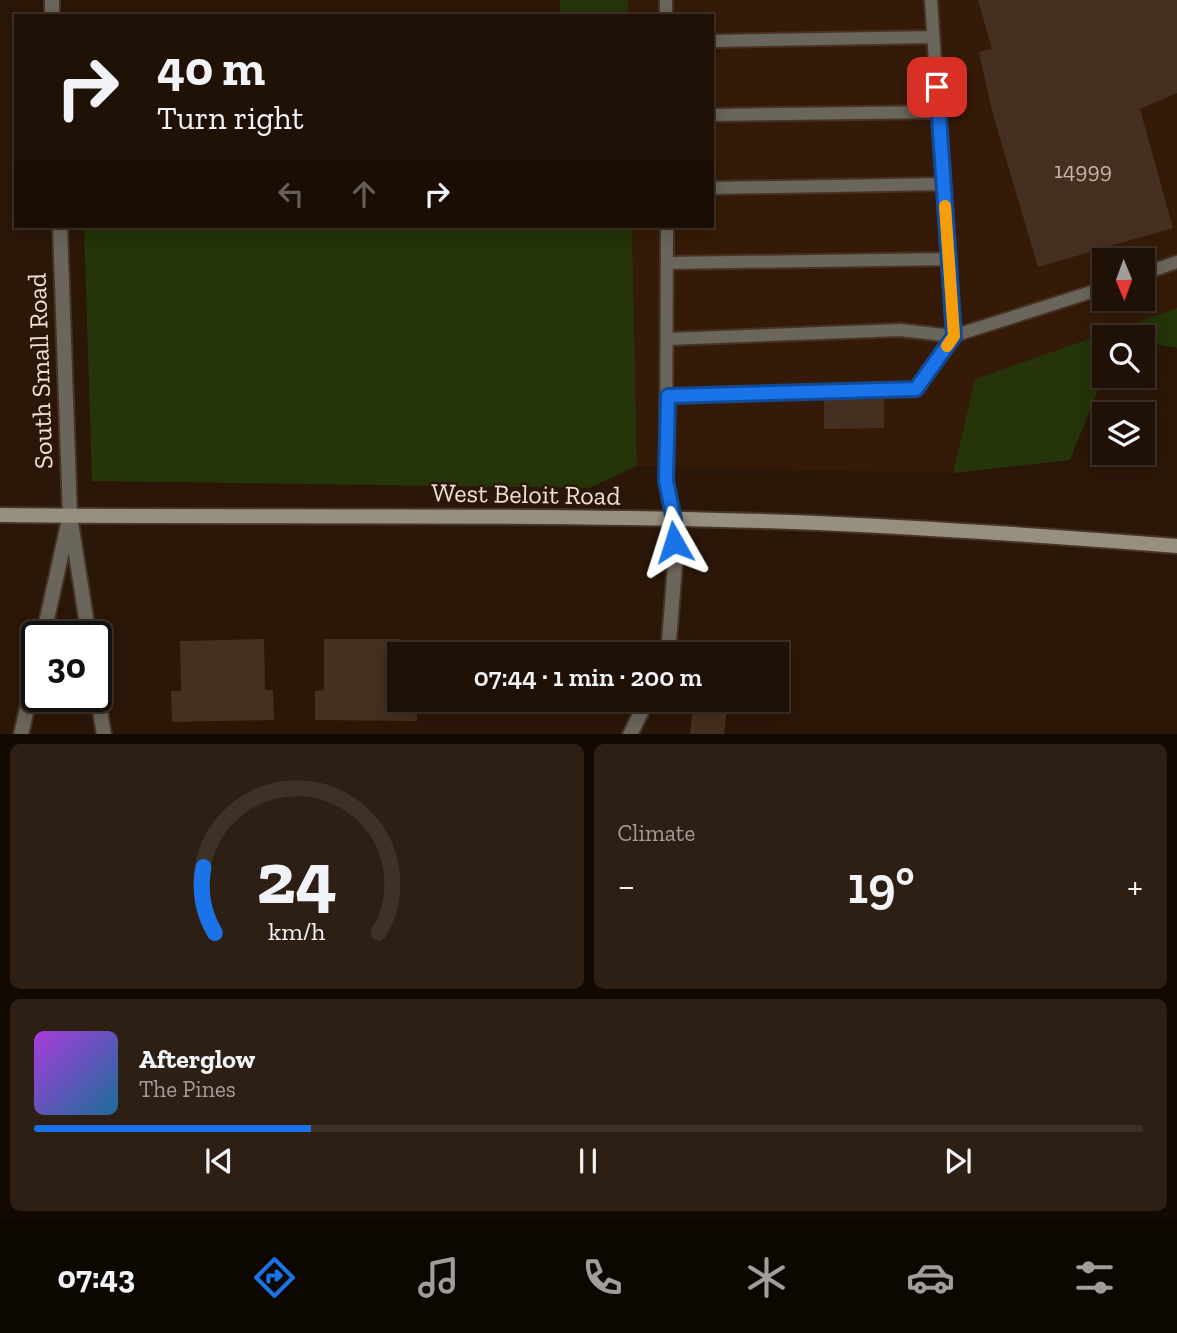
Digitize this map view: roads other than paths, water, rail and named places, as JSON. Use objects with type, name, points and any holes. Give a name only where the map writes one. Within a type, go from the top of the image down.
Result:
[{"type":"main road","name":"West Beloit Road","points":[[0,515],[791,522],[980,531],[1177,546]]},
{"type":"street","name":"South Small Road","points":[[60,228],[69,516]]},
{"type":"street","points":[[46,621],[69,516]]},
{"type":"street","points":[[69,516],[86,621]]},
{"type":"street","points":[[669,642],[676,565],[674,520]]},
{"type":"street","points":[[21,734],[26,712]]},
{"type":"street","points":[[100,712],[104,734]]},
{"type":"street","points":[[630,734],[641,712]]},
{"type":"lane","points":[[668,396],[916,389],[954,336],[931,0]]},
{"type":"lane","points":[[714,41],[933,37]]},
{"type":"lane","points":[[714,115],[938,112]]},
{"type":"lane","points":[[714,188],[943,184]]},
{"type":"lane","points":[[667,228],[666,481],[674,520]]},
{"type":"lane","points":[[667,263],[948,259]]},
{"type":"lane","points":[[1155,270],[1177,262]]},
{"type":"lane","points":[[667,339],[900,330],[954,336],[1092,292]]}]
